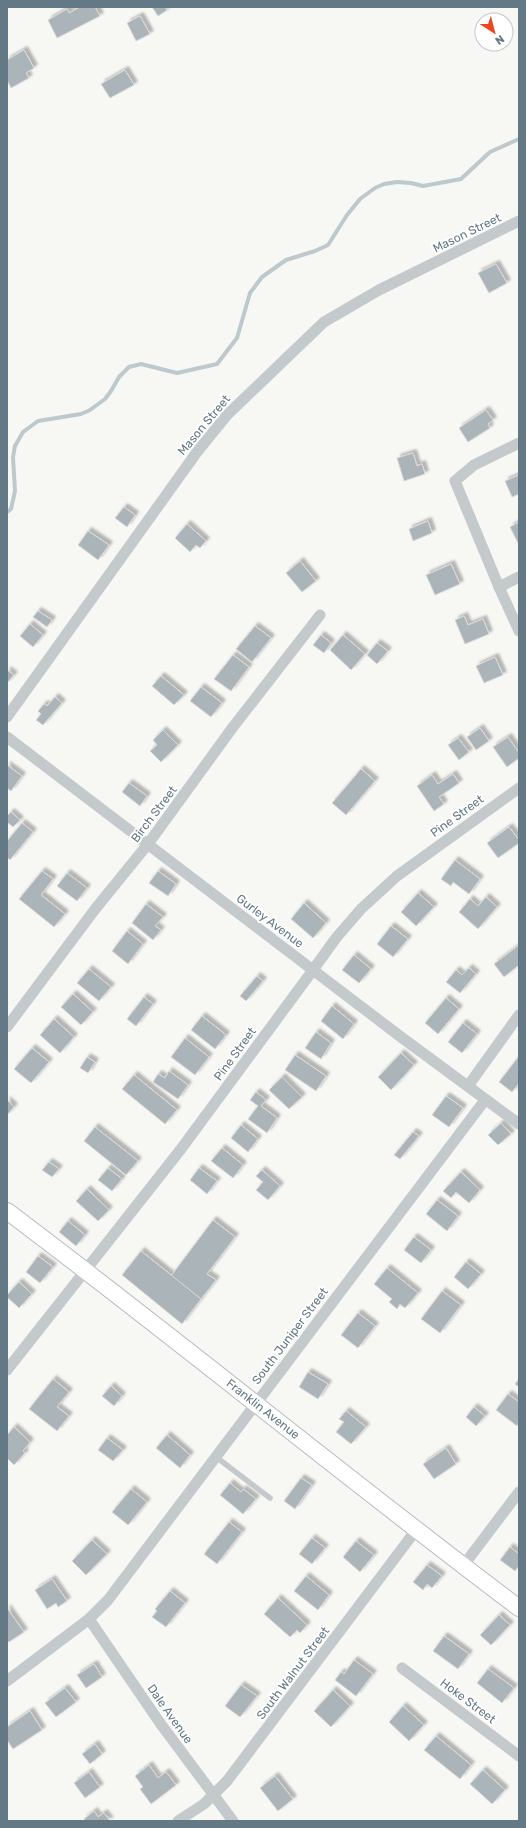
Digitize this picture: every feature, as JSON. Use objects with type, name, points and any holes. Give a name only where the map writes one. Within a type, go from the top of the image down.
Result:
[{"type":"street","name":"Mason Street","points":[[7,717],[197,452],[226,415],[324,322],[379,290],[519,221]]},
{"type":"street","points":[[519,443],[474,465],[455,481],[519,631]]},
{"type":"street","points":[[499,587],[519,577]]},
{"type":"street","name":"Birch Street","points":[[7,1027],[96,908],[148,844],[233,727],[320,615]]},
{"type":"street","name":"Gurley Avenue","points":[[7,737],[313,970],[519,1124]]},
{"type":"street","name":"Pine Street","points":[[7,1370],[181,1149],[336,938],[361,910],[397,876],[519,788]]},
{"type":"street","points":[[468,1086],[519,1015]]},
{"type":"street","name":"South Juniper Street","points":[[7,1681],[89,1619],[132,1569],[485,1100]]},
{"type":"street","name":"Franklin Avenue","points":[[7,1211],[86,1270],[416,1530],[519,1608]]},
{"type":"street","points":[[463,1566],[519,1492]]},
{"type":"street","name":"South Walnut Street","points":[[178,1821],[214,1795],[266,1731],[416,1530]]},
{"type":"street","name":"Dale Avenue","points":[[89,1619],[160,1723],[233,1821]]},
{"type":"street","name":"Hoke Street","points":[[402,1668],[519,1756]]},
{"type":"lane","points":[[216,1457],[270,1498]]},
{"type":"building","points":[[80,7],[95,7],[100,16],[57,38],[48,20],[67,9],[69,13]]},
{"type":"building","points":[[152,7],[165,7],[167,10],[158,16]]},
{"type":"building","points":[[140,16],[150,34],[136,41],[127,23]]},
{"type":"building","points":[[24,50],[34,68],[26,73],[29,78],[11,88],[7,80],[7,60]]},
{"type":"building","points":[[125,70],[134,85],[110,98],[101,84]]},
{"type":"building","points":[[496,264],[507,283],[489,293],[478,273]]},
{"type":"building","points":[[486,410],[493,420],[488,424],[490,428],[468,442],[459,428]]},
{"type":"building","points":[[413,453],[417,466],[422,464],[425,474],[404,481],[397,458]]},
{"type":"building","points":[[519,475],[519,494],[512,497],[505,481]]},
{"type":"building","points":[[124,507],[135,515],[127,527],[115,518]]},
{"type":"building","points":[[428,521],[432,533],[413,541],[409,529]]},
{"type":"building","points":[[519,522],[519,543],[518,543],[510,527]]},
{"type":"building","points":[[187,524],[206,541],[200,548],[196,545],[190,552],[175,538]]},
{"type":"building","points":[[88,531],[109,545],[98,560],[78,545]]},
{"type":"building","points":[[300,561],[316,581],[302,592],[286,573]]},
{"type":"building","points":[[451,564],[460,584],[435,595],[426,575]]},
{"type":"building","points":[[38,611],[52,620],[47,627],[33,617]]},
{"type":"building","points":[[464,616],[468,625],[483,619],[489,634],[465,644],[455,620]]},
{"type":"building","points":[[30,624],[43,635],[33,647],[20,636]]},
{"type":"building","points":[[255,626],[271,638],[252,662],[236,649]]},
{"type":"building","points":[[321,635],[331,643],[324,653],[313,645]]},
{"type":"building","points":[[343,635],[365,654],[351,670],[330,650]]},
{"type":"building","points":[[377,643],[388,651],[377,664],[367,655]]},
{"type":"building","points":[[233,655],[249,667],[231,691],[214,679]]},
{"type":"building","points":[[495,657],[503,675],[484,683],[476,666]]},
{"type":"building","points":[[7,670],[14,675],[7,683]]},
{"type":"building","points":[[161,676],[184,695],[174,705],[152,686]]},
{"type":"building","points":[[201,687],[222,703],[211,717],[190,701]]},
{"type":"building","points":[[55,697],[62,703],[43,725],[36,720],[41,714],[38,711],[44,704],[47,706]]},
{"type":"building","points":[[480,728],[489,741],[476,750],[467,737]]},
{"type":"building","points":[[163,730],[178,745],[161,762],[150,751],[157,745],[153,740]]},
{"type":"building","points":[[508,737],[519,753],[519,758],[507,767],[493,747]]},
{"type":"building","points":[[458,738],[469,752],[459,760],[448,745]]},
{"type":"building","points":[[7,765],[22,776],[11,791],[7,788]]},
{"type":"building","points":[[361,769],[375,781],[346,815],[332,803]]},
{"type":"building","points":[[453,774],[459,783],[439,797],[444,804],[434,811],[417,786],[432,775],[438,784]]},
{"type":"building","points":[[129,783],[147,796],[140,806],[122,792]]},
{"type":"building","points":[[11,812],[20,820],[13,827],[7,822],[7,816]]},
{"type":"building","points":[[22,823],[33,832],[10,860],[7,857],[7,841]]},
{"type":"building","points":[[509,827],[519,840],[519,843],[498,858],[487,843]]},
{"type":"building","points":[[455,860],[480,879],[469,894],[453,882],[451,886],[441,879]]},
{"type":"building","points":[[42,871],[53,879],[41,895],[65,914],[54,927],[19,899]]},
{"type":"building","points":[[158,871],[176,884],[168,896],[149,883]]},
{"type":"building","points":[[67,873],[87,888],[77,901],[57,886]]},
{"type":"building","points":[[418,893],[434,907],[416,926],[401,912]]},
{"type":"building","points":[[486,897],[497,907],[478,929],[459,912],[470,899],[478,906]]},
{"type":"building","points":[[304,903],[326,923],[313,938],[291,919]]},
{"type":"building","points":[[146,904],[163,917],[155,926],[161,930],[153,940],[132,923]]},
{"type":"building","points":[[391,926],[408,939],[393,957],[377,944]]},
{"type":"building","points":[[127,931],[143,944],[128,964],[112,951]]},
{"type":"building","points":[[519,945],[519,965],[504,977],[494,964]]},
{"type":"building","points":[[354,955],[371,969],[359,983],[342,970]]},
{"type":"building","points":[[469,968],[476,974],[460,993],[446,982],[456,970],[462,975]]},
{"type":"building","points":[[89,969],[111,987],[99,1001],[77,983]]},
{"type":"building","points":[[257,976],[263,981],[246,1001],[240,996]]},
{"type":"building","points":[[73,994],[93,1012],[81,1025],[61,1007]]},
{"type":"building","points":[[144,997],[153,1004],[136,1026],[127,1019]]},
{"type":"building","points":[[446,998],[459,1009],[438,1034],[425,1023]]},
{"type":"building","points":[[332,1006],[354,1024],[343,1039],[321,1021]]},
{"type":"building","points":[[202,1016],[226,1035],[215,1049],[191,1030]]},
{"type":"building","points":[[54,1019],[74,1037],[60,1053],[40,1035]]},
{"type":"building","points":[[463,1023],[477,1034],[462,1053],[448,1042]]},
{"type":"building","points":[[316,1032],[331,1043],[321,1059],[305,1048]]},
{"type":"building","points":[[185,1038],[209,1057],[195,1075],[171,1057]]},
{"type":"building","points":[[32,1048],[49,1062],[31,1083],[14,1069]]},
{"type":"building","points":[[401,1053],[414,1065],[391,1090],[378,1077]]},
{"type":"building","points":[[295,1055],[326,1076],[316,1091],[285,1070]]},
{"type":"building","points":[[519,1056],[519,1083],[512,1092],[499,1082]]},
{"type":"building","points":[[87,1057],[95,1062],[88,1073],[80,1068]]},
{"type":"building","points":[[169,1071],[188,1085],[178,1099],[153,1082],[158,1074],[165,1078]]},
{"type":"building","points":[[134,1075],[177,1110],[165,1124],[122,1089]]},
{"type":"building","points":[[282,1077],[302,1097],[289,1109],[269,1090]]},
{"type":"building","points":[[256,1092],[266,1100],[261,1106],[277,1118],[267,1133],[248,1119],[258,1106],[250,1100]]},
{"type":"building","points":[[446,1096],[463,1108],[449,1127],[432,1115]]},
{"type":"building","points":[[7,1100],[14,1107],[7,1115]]},
{"type":"building","points":[[501,1123],[511,1134],[498,1145],[488,1135]]},
{"type":"building","points":[[241,1125],[258,1139],[248,1152],[231,1138]]},
{"type":"building","points":[[95,1127],[138,1161],[126,1175],[84,1141]]},
{"type":"building","points":[[413,1132],[419,1136],[400,1159],[394,1155]]},
{"type":"building","points":[[222,1148],[243,1165],[233,1178],[211,1161]]},
{"type":"building","points":[[49,1162],[59,1169],[52,1177],[42,1170]]},
{"type":"building","points":[[108,1168],[122,1179],[112,1191],[98,1180]]},
{"type":"building","points":[[199,1168],[217,1181],[207,1194],[190,1180]]},
{"type":"building","points":[[262,1170],[280,1186],[268,1200],[256,1190],[263,1182],[256,1176]]},
{"type":"building","points":[[461,1172],[480,1190],[469,1203],[456,1192],[451,1198],[443,1191]]},
{"type":"building","points":[[87,1189],[109,1210],[98,1221],[76,1201]]},
{"type":"building","points":[[437,1200],[458,1216],[447,1231],[426,1214]]},
{"type":"building","points":[[213,1220],[235,1237],[207,1274],[216,1280],[201,1299],[171,1276]]},
{"type":"building","points":[[68,1221],[85,1235],[76,1246],[59,1232]]},
{"type":"building","points":[[414,1237],[431,1250],[421,1263],[404,1250]]},
{"type":"building","points":[[141,1251],[201,1299],[182,1324],[122,1275]]},
{"type":"building","points":[[38,1256],[53,1267],[40,1283],[26,1272]]},
{"type":"building","points":[[466,1262],[481,1274],[468,1289],[454,1277]]},
{"type":"building","points":[[387,1268],[418,1293],[405,1308],[400,1304],[397,1309],[389,1302],[392,1299],[374,1284]]},
{"type":"building","points":[[19,1282],[32,1294],[19,1308],[7,1297],[7,1295]]},
{"type":"building","points":[[442,1291],[461,1305],[440,1333],[421,1319]]},
{"type":"building","points":[[358,1313],[375,1326],[358,1348],[341,1335]]},
{"type":"building","points":[[308,1372],[328,1384],[318,1399],[299,1387]]},
{"type":"building","points":[[53,1379],[69,1392],[57,1407],[69,1416],[57,1431],[29,1409]]},
{"type":"building","points":[[519,1379],[519,1387],[515,1384]]},
{"type":"building","points":[[111,1386],[122,1396],[114,1406],[102,1396]]},
{"type":"building","points":[[508,1394],[519,1402],[519,1423],[517,1426],[496,1410]]},
{"type":"building","points":[[474,1407],[485,1416],[476,1426],[466,1417]]},
{"type":"building","points":[[346,1411],[366,1427],[351,1444],[336,1432],[344,1422],[339,1419]]},
{"type":"building","points":[[14,1427],[30,1442],[23,1451],[25,1453],[14,1465],[7,1458],[7,1435]]},
{"type":"building","points":[[167,1435],[190,1455],[180,1468],[156,1448]]},
{"type":"building","points":[[107,1438],[123,1450],[113,1461],[98,1450]]},
{"type":"building","points":[[446,1448],[456,1464],[434,1479],[423,1464]]},
{"type":"building","points":[[301,1478],[312,1485],[295,1509],[284,1501]]},
{"type":"building","points":[[230,1483],[241,1492],[243,1489],[256,1499],[243,1514],[220,1495]]},
{"type":"building","points":[[131,1489],[147,1502],[128,1525],[112,1512]]},
{"type":"building","points":[[229,1522],[242,1532],[217,1564],[204,1554]]},
{"type":"building","points":[[312,1538],[325,1548],[312,1564],[299,1554]]},
{"type":"building","points":[[92,1540],[107,1554],[86,1575],[72,1561]]},
{"type":"building","points":[[356,1541],[374,1555],[360,1572],[343,1557]]},
{"type":"building","points":[[510,1547],[519,1554],[519,1566],[515,1571],[500,1560]]},
{"type":"building","points":[[427,1565],[442,1576],[432,1588],[427,1584],[423,1590],[413,1582]]},
{"type":"building","points":[[306,1576],[329,1595],[318,1610],[294,1591]]},
{"type":"building","points":[[52,1579],[67,1601],[58,1607],[56,1603],[47,1609],[35,1590]]},
{"type":"building","points":[[170,1591],[185,1603],[166,1627],[152,1617],[157,1611],[155,1609]]},
{"type":"building","points":[[278,1598],[307,1625],[300,1633],[297,1630],[290,1637],[264,1614]]},
{"type":"building","points":[[7,1608],[24,1632],[9,1642],[7,1640]]},
{"type":"building","points":[[499,1615],[510,1625],[491,1645],[480,1635]]},
{"type":"building","points":[[444,1636],[469,1654],[458,1669],[433,1651]]},
{"type":"building","points":[[354,1660],[373,1674],[356,1696],[335,1680],[341,1672],[344,1674]]},
{"type":"building","points":[[94,1664],[102,1677],[86,1688],[77,1675]]},
{"type":"building","points":[[488,1669],[514,1688],[502,1703],[477,1683]]},
{"type":"building","points":[[241,1685],[257,1696],[240,1717],[225,1706]]},
{"type":"building","points":[[65,1688],[76,1702],[56,1717],[45,1703]]},
{"type":"building","points":[[333,1690],[350,1706],[331,1727],[314,1711]]},
{"type":"building","points":[[403,1706],[424,1725],[409,1741],[389,1722]]},
{"type":"building","points":[[30,1711],[42,1730],[13,1749],[7,1740],[7,1727]]},
{"type":"building","points":[[436,1736],[471,1765],[460,1779],[424,1750]]},
{"type":"building","points":[[95,1744],[102,1754],[90,1764],[82,1754]]},
{"type":"building","points":[[149,1765],[158,1778],[166,1772],[176,1785],[151,1804],[140,1789],[143,1787],[135,1776]]},
{"type":"building","points":[[483,1770],[505,1790],[492,1804],[470,1784]]},
{"type":"building","points":[[89,1772],[100,1787],[85,1798],[74,1783]]},
{"type":"building","points":[[275,1776],[293,1799],[278,1811],[260,1788]]},
{"type":"building","points":[[94,1811],[98,1817],[104,1813],[110,1821],[85,1821],[84,1819]]},
{"type":"waterway","points":[[7,512],[11,509],[15,491],[13,457],[15,446],[23,432],[38,421],[81,414],[90,410],[105,399],[119,377],[129,367],[141,364],[177,373],[217,364],[237,338],[250,293],[262,277],[286,260],[315,251],[328,245],[347,215],[360,199],[375,188],[384,184],[397,182],[423,186],[461,179],[490,152],[519,139]]}]
